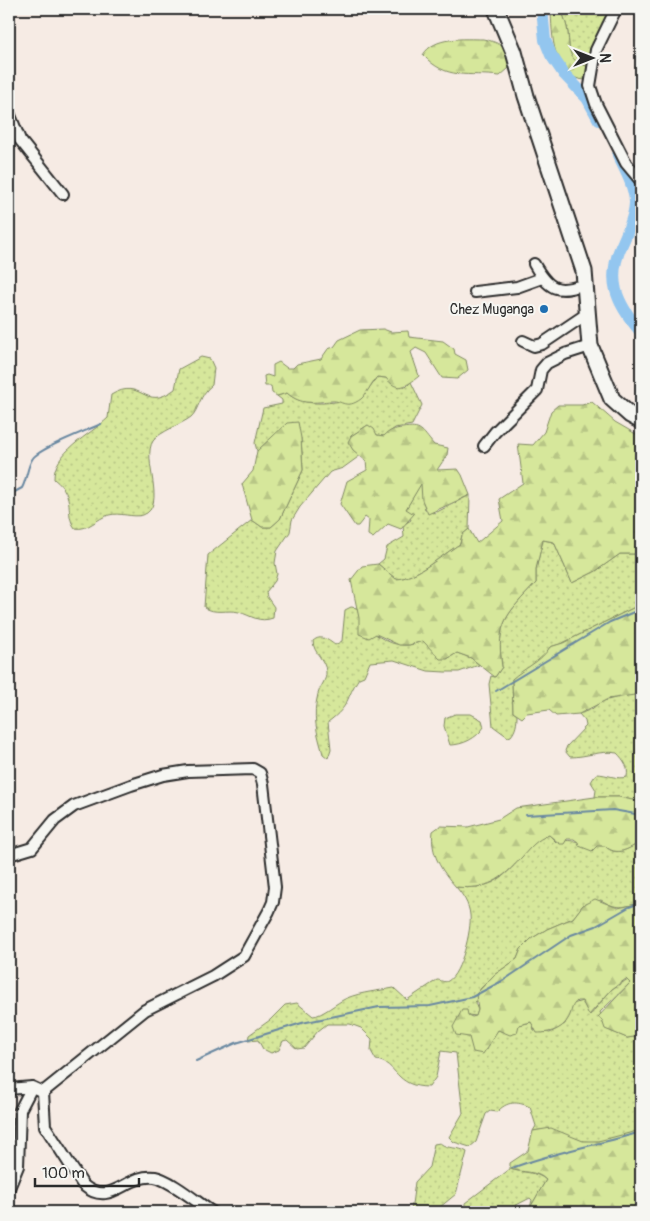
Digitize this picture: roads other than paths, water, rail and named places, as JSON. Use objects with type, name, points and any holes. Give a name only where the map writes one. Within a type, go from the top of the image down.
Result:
[{"type":"highway","points":[[496,9],[514,52],[526,96],[584,271],[590,346],[612,399],[630,415],[641,421]]},
{"type":"street","points":[[616,9],[596,50],[590,86],[619,151],[641,181]]},
{"type":"street","points":[[9,113],[20,140],[63,194]]},
{"type":"street","points":[[534,264],[548,285],[558,290],[570,289],[586,284]]},
{"type":"street","points":[[475,292],[517,287],[542,278]]},
{"type":"street","points":[[524,341],[534,346],[542,344],[588,313]]},
{"type":"street","points":[[484,446],[495,432],[537,390],[541,370],[547,363],[565,354],[590,346]]},
{"type":"street","points":[[9,855],[32,848],[55,820],[74,806],[164,775],[188,771],[253,769],[260,773],[264,784],[275,874],[274,894],[269,911],[250,949],[237,962],[145,1010],[43,1092]]},
{"type":"street","points":[[9,1089],[32,1087],[43,1092]]},
{"type":"street","points":[[9,1188],[16,1175],[18,1166],[20,1110],[32,1087]]},
{"type":"street","points":[[43,1092],[45,1126],[83,1185],[89,1190],[99,1194],[107,1194],[135,1180],[157,1178],[212,1212]]},
{"type":"waterway","points":[[542,9],[545,40],[551,55],[564,74],[587,98],[599,120]]},
{"type":"waterway","points":[[618,155],[631,184],[635,202],[631,223],[618,255],[614,279],[616,290],[625,311],[641,332]]},
{"type":"waterway","points":[[9,495],[22,488],[31,461],[37,454],[44,449],[101,424]]},
{"type":"waterway","points":[[496,691],[610,622],[641,609]]},
{"type":"waterway","points":[[526,815],[613,810],[641,815]]},
{"type":"waterway","points":[[196,1061],[236,1043],[302,1023],[379,1007],[430,1006],[472,997],[504,980],[571,935],[596,926],[629,907],[641,903]]},
{"type":"waterway","points":[[512,1168],[544,1157],[641,1132]]},
{"type":"place","name":"Chez Muganga","points":[[544,309]]}]
